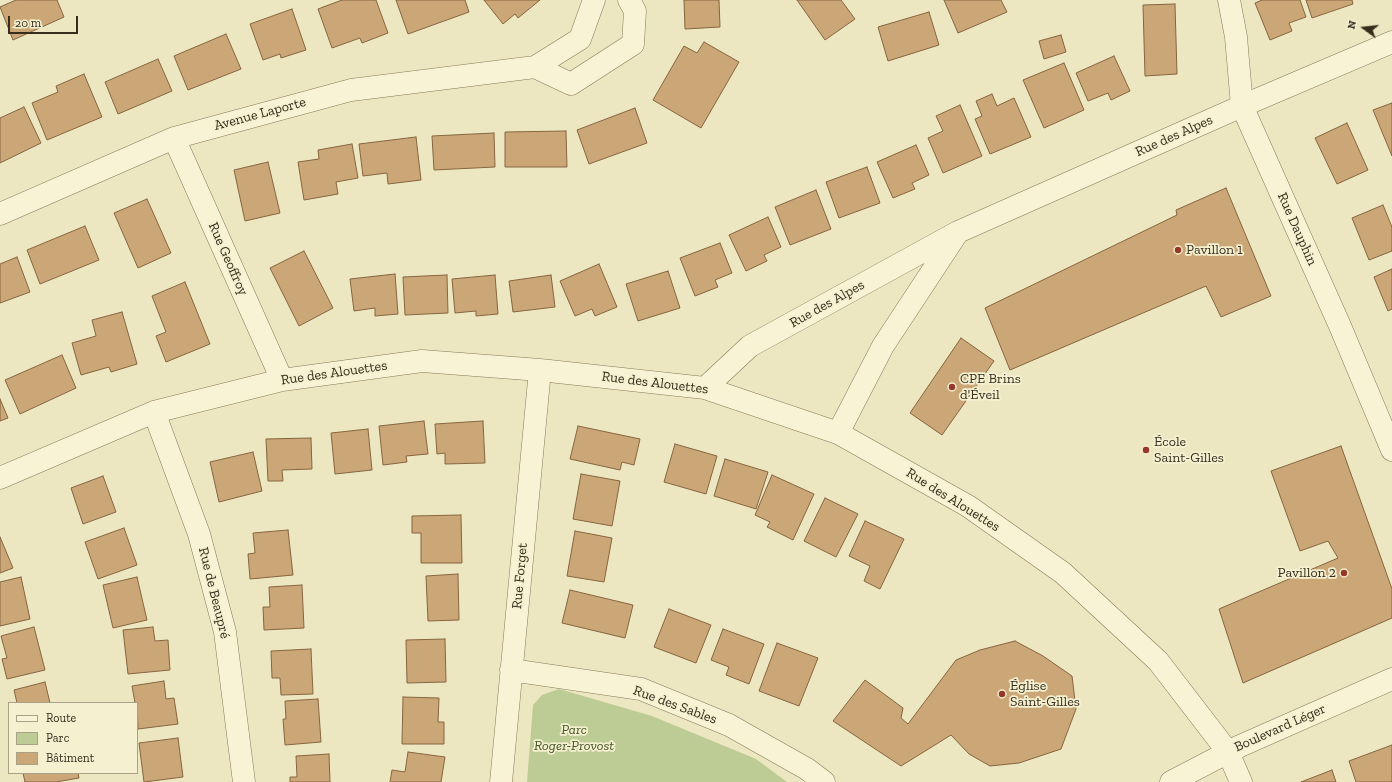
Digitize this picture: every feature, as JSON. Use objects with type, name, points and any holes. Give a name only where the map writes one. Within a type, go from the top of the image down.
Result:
[{"type":"street","name":"Avenue Laporte","points":[[0,214],[174,138],[351,90],[535,67],[580,39],[594,0]]},
{"type":"street","points":[[535,67],[571,84],[633,44],[635,11],[629,0]]},
{"type":"street","name":"Rue Dauphin","points":[[1229,0],[1236,37],[1242,106],[1337,319],[1392,450]]},
{"type":"street","name":"Rue des Alpes","points":[[705,388],[750,346],[958,232],[1242,106],[1392,42]]},
{"type":"street","name":"Rue Geoffroy","points":[[174,138],[282,380]]},
{"type":"street","points":[[838,433],[883,346],[958,232]]},
{"type":"street","name":"Rue des Alouettes","points":[[0,478],[154,412],[282,380],[422,362],[540,370],[705,388],[838,433],[968,506],[1063,574],[1158,661],[1228,752],[1241,782]]},
{"type":"street","name":"Rue Forget","points":[[501,782],[540,370]]},
{"type":"street","name":"Rue de Beaupré","points":[[154,412],[198,534],[225,632],[244,782]]},
{"type":"street","name":"Rue des Sables","points":[[511,670],[641,689],[729,725],[807,769],[824,782]]},
{"type":"street","name":"Boulevard Léger","points":[[1171,782],[1228,752],[1392,679]]},
{"type":"green space","name":"Parc Roger-Provost","points":[[559,689],[652,716],[756,759],[787,782],[527,782],[533,705],[542,695]]},
{"type":"building","points":[[16,0],[57,0],[64,17],[13,40],[0,7]]},
{"type":"building","points":[[342,0],[376,0],[388,33],[362,43],[360,38],[332,48],[318,9]]},
{"type":"building","points":[[396,0],[465,0],[469,12],[408,34]]},
{"type":"building","points":[[484,0],[540,0],[518,18],[515,14],[503,24]]},
{"type":"building","points":[[684,0],[719,0],[720,27],[685,29]]},
{"type":"building","points":[[797,0],[841,0],[855,19],[825,40]]},
{"type":"building","points":[[944,0],[1001,0],[1007,12],[958,33]]},
{"type":"building","points":[[1262,0],[1300,0],[1306,17],[1289,23],[1292,31],[1270,40],[1255,3]]},
{"type":"building","points":[[1306,0],[1352,0],[1353,4],[1312,18]]},
{"type":"building","points":[[1175,4],[1177,74],[1145,76],[1143,5]]},
{"type":"building","points":[[292,9],[306,50],[281,58],[280,54],[263,60],[250,24]]},
{"type":"building","points":[[929,12],[939,45],[888,61],[878,27]]},
{"type":"building","points":[[226,34],[241,69],[188,90],[174,56]]},
{"type":"building","points":[[1061,35],[1066,52],[1044,59],[1039,41]]},
{"type":"building","points":[[704,42],[739,62],[701,128],[653,100],[684,46],[697,53]]},
{"type":"building","points":[[1114,56],[1130,91],[1111,100],[1108,93],[1088,101],[1076,73]]},
{"type":"building","points":[[158,59],[172,91],[118,114],[105,82]]},
{"type":"building","points":[[1064,63],[1084,110],[1044,128],[1023,80]]},
{"type":"building","points":[[84,74],[102,117],[47,140],[32,103],[58,92],[56,86]]},
{"type":"building","points":[[992,94],[997,106],[1014,98],[1031,137],[990,154],[975,119],[982,116],[976,101]]},
{"type":"building","points":[[1392,103],[1392,156],[1373,110]]},
{"type":"building","points":[[960,105],[982,156],[943,173],[928,138],[943,131],[936,116]]},
{"type":"building","points":[[24,107],[41,143],[0,163],[0,118]]},
{"type":"building","points":[[635,108],[647,143],[589,164],[577,130]]},
{"type":"building","points":[[1347,123],[1368,170],[1337,184],[1315,138]]},
{"type":"building","points":[[566,131],[567,167],[505,167],[505,132]]},
{"type":"building","points":[[494,133],[495,167],[434,170],[432,136]]},
{"type":"building","points":[[416,137],[421,180],[388,184],[387,173],[363,176],[359,144]]},
{"type":"building","points":[[352,144],[358,178],[336,182],[338,194],[304,200],[298,162],[319,159],[318,150]]},
{"type":"building","points":[[916,145],[929,175],[912,183],[915,189],[893,198],[877,162]]},
{"type":"building","points":[[268,162],[280,213],[245,221],[234,170]]},
{"type":"building","points":[[867,167],[880,203],[839,218],[826,182]]},
{"type":"building","name":"Pavillon 1","points":[[1226,188],[1271,296],[1221,317],[1206,286],[1010,370],[985,308],[1177,215],[1176,210]]},
{"type":"building","points":[[816,190],[831,229],[790,245],[775,207]]},
{"type":"building","points":[[147,199],[171,253],[138,268],[114,213]]},
{"type":"building","points":[[1383,205],[1392,227],[1392,251],[1369,260],[1352,218]]},
{"type":"building","points":[[768,217],[781,247],[764,255],[767,261],[746,271],[729,235]]},
{"type":"building","points":[[85,226],[99,260],[40,284],[27,250]]},
{"type":"building","points":[[720,243],[732,273],[715,280],[718,287],[695,296],[680,258]]},
{"type":"building","points":[[304,251],[333,308],[299,326],[270,268]]},
{"type":"building","points":[[17,257],[30,292],[0,303],[0,264]]},
{"type":"building","points":[[599,264],[617,307],[595,316],[592,309],[575,316],[560,281]]},
{"type":"building","points":[[1392,269],[1392,309],[1388,311],[1374,277]]},
{"type":"building","points":[[668,271],[680,308],[638,321],[626,284]]},
{"type":"building","points":[[395,274],[398,314],[375,316],[375,308],[354,311],[350,279]]},
{"type":"building","points":[[447,275],[448,313],[405,315],[403,277]]},
{"type":"building","points":[[495,275],[498,314],[476,316],[476,311],[455,313],[452,279]]},
{"type":"building","points":[[551,275],[555,307],[513,312],[509,281]]},
{"type":"building","points":[[185,282],[210,344],[166,362],[156,336],[166,332],[152,296]]},
{"type":"building","points":[[122,312],[137,364],[111,372],[109,367],[81,375],[72,343],[96,336],[92,320]]},
{"type":"building","name":"CPE Brins d'Éveil","points":[[961,338],[994,361],[942,435],[910,413]]},
{"type":"building","points":[[62,355],[76,388],[20,414],[5,380]]},
{"type":"building","points":[[0,399],[8,418],[0,421]]},
{"type":"building","points":[[424,421],[428,454],[406,456],[407,462],[383,465],[379,426]]},
{"type":"building","points":[[483,421],[485,463],[445,464],[445,453],[437,454],[435,424]]},
{"type":"building","points":[[578,426],[640,439],[634,465],[622,462],[620,470],[570,459]]},
{"type":"building","points":[[368,429],[372,470],[335,474],[331,433]]},
{"type":"building","points":[[311,438],[312,469],[282,470],[283,481],[268,481],[266,439]]},
{"type":"building","points":[[675,444],[717,456],[706,494],[664,482]]},
{"type":"building","name":"Pavillon 2","points":[[1341,446],[1392,589],[1392,618],[1243,683],[1219,609],[1338,558],[1328,541],[1300,551],[1271,471]]},
{"type":"building","points":[[253,452],[262,491],[219,502],[210,462]]},
{"type":"building","points":[[725,459],[768,472],[756,509],[714,496]]},
{"type":"building","points":[[581,474],[620,481],[612,526],[573,519]]},
{"type":"building","points":[[772,475],[814,494],[793,540],[767,527],[770,522],[755,515]]},
{"type":"building","points":[[103,476],[116,512],[83,524],[71,488]]},
{"type":"building","points":[[825,498],[858,514],[836,557],[804,541]]},
{"type":"building","points":[[461,515],[462,563],[421,563],[421,533],[412,533],[412,516]]},
{"type":"building","points":[[865,521],[904,539],[880,589],[864,581],[870,566],[849,556]]},
{"type":"building","points":[[124,528],[137,565],[98,579],[85,542]]},
{"type":"building","points":[[288,530],[293,575],[250,579],[248,554],[255,553],[253,533]]},
{"type":"building","points":[[575,531],[612,538],[604,582],[567,576]]},
{"type":"building","points":[[0,537],[13,568],[0,573]]},
{"type":"building","points":[[458,574],[459,620],[428,621],[426,576]]},
{"type":"building","points":[[21,577],[30,619],[0,626],[0,582]]},
{"type":"building","points":[[137,577],[147,620],[113,628],[103,585]]},
{"type":"building","points":[[302,585],[304,628],[264,630],[263,607],[270,607],[269,587]]},
{"type":"building","points":[[570,590],[633,605],[625,638],[562,623]]},
{"type":"building","points":[[669,609],[711,625],[696,663],[654,647]]},
{"type":"building","points":[[34,627],[45,670],[7,679],[2,659],[7,658],[1,636]]},
{"type":"building","points":[[153,627],[155,641],[168,640],[170,670],[128,674],[123,630]]},
{"type":"building","points":[[723,629],[764,644],[749,684],[726,675],[729,667],[711,660]]},
{"type":"building","points":[[445,639],[446,682],[407,683],[406,640]]},
{"type":"building","name":"Église Saint-Gilles","points":[[1015,641],[1043,656],[1072,676],[1076,709],[1061,749],[1019,763],[990,766],[969,754],[951,735],[901,766],[833,721],[865,680],[903,708],[901,718],[908,724],[956,660],[980,650]]},
{"type":"building","points":[[777,643],[818,658],[799,706],[759,691]]},
{"type":"building","points":[[311,649],[313,694],[281,695],[280,678],[272,678],[271,651]]},
{"type":"building","points":[[164,681],[166,699],[174,698],[178,724],[138,729],[138,702],[135,702],[132,686]]},
{"type":"building","points":[[45,682],[50,702],[17,702],[14,690]]},
{"type":"building","points":[[403,697],[439,698],[438,722],[444,722],[444,744],[402,744]]},
{"type":"building","points":[[318,699],[321,742],[285,745],[283,719],[286,719],[285,701]]},
{"type":"building","points":[[178,738],[183,777],[144,782],[139,743]]},
{"type":"building","points":[[1392,745],[1392,782],[1356,782],[1349,761]]},
{"type":"building","points":[[408,752],[445,757],[441,782],[390,782],[392,770],[405,772]]},
{"type":"building","points":[[329,754],[330,782],[290,782],[290,777],[297,777],[296,756]]},
{"type":"building","points":[[1332,770],[1336,782],[1301,782]]},
{"type":"building","points":[[23,774],[78,774],[79,778],[56,782],[25,782]]},
{"type":"place","name":"Pavillon 1","points":[[1178,250]]},
{"type":"place","name":"CPE Brins d'Éveil","points":[[952,387]]},
{"type":"place","name":"École Saint-Gilles","points":[[1146,450]]},
{"type":"place","name":"Pavillon 2","points":[[1344,573]]},
{"type":"place","name":"Église Saint-Gilles","points":[[1002,694]]}]
